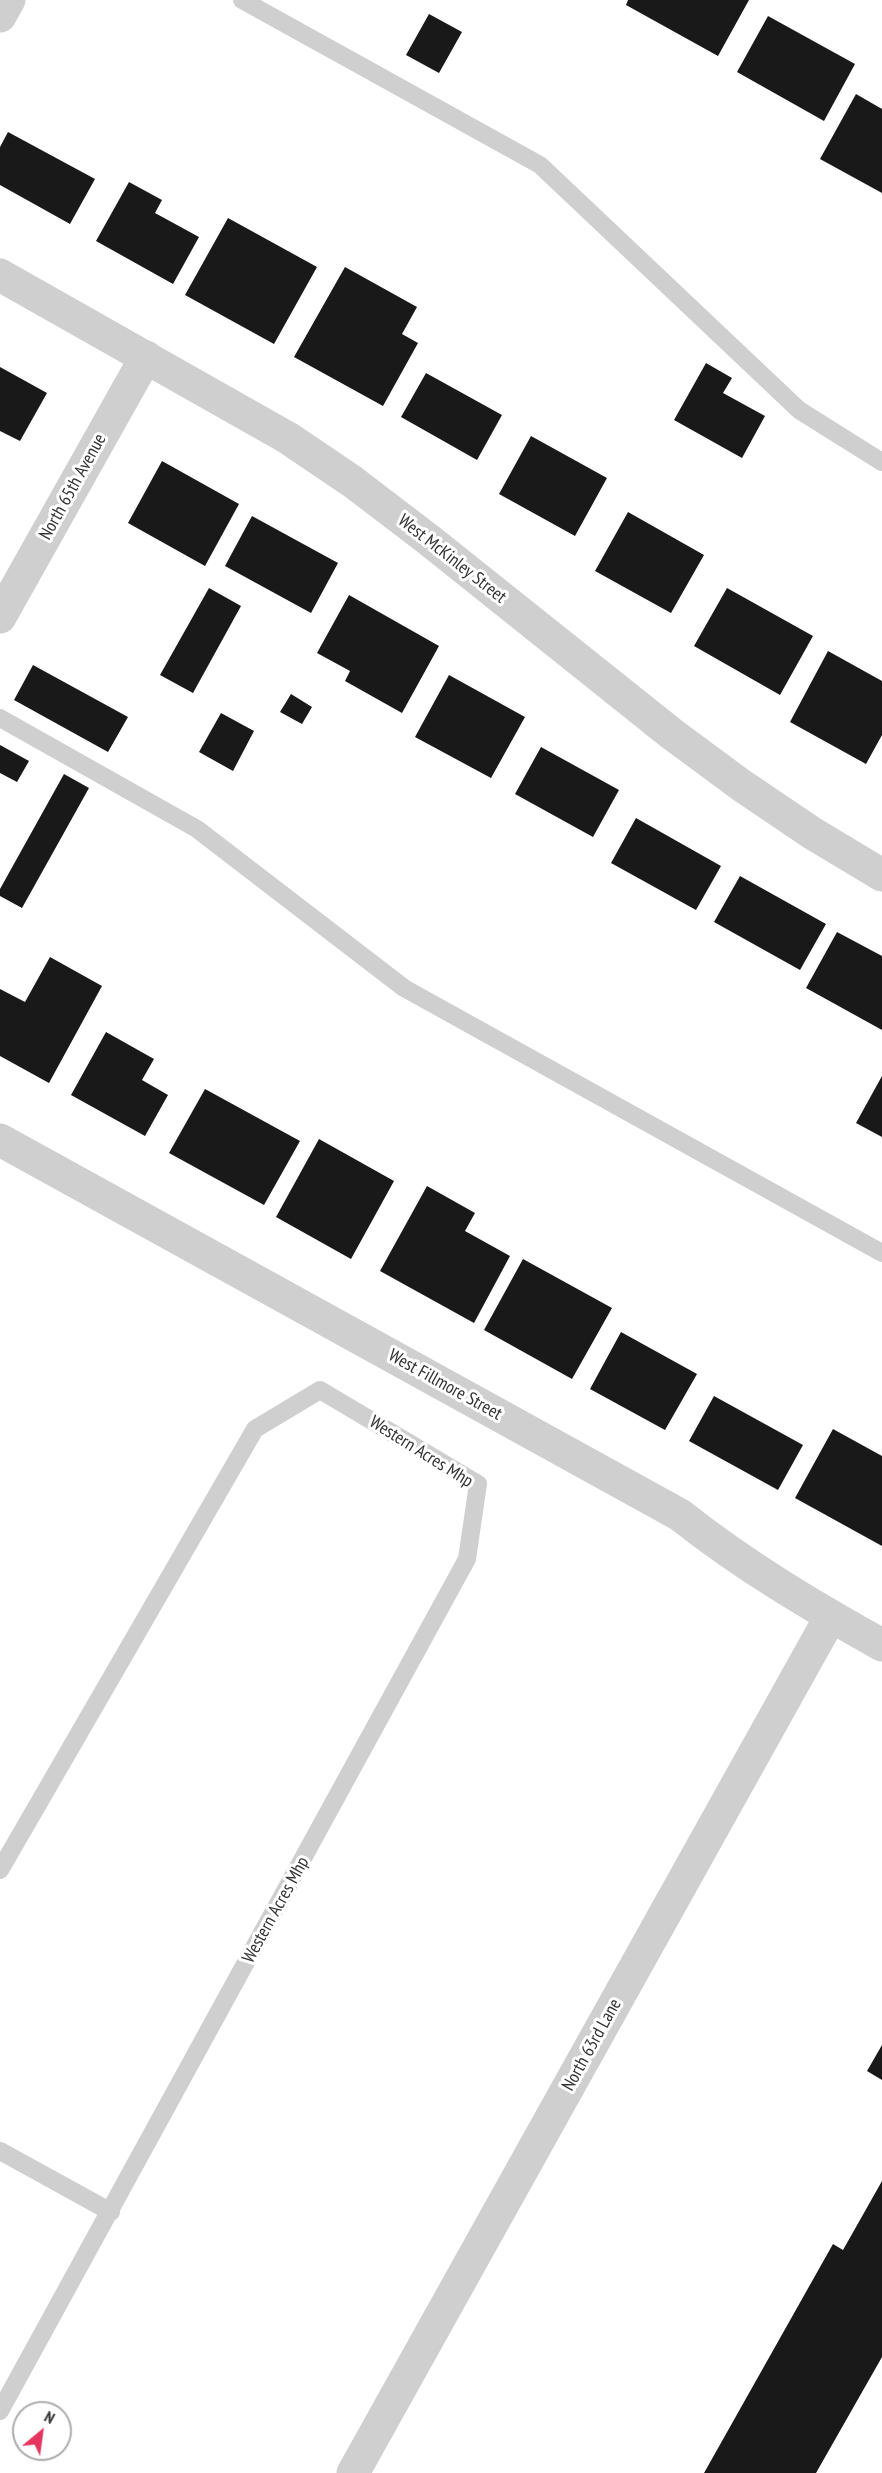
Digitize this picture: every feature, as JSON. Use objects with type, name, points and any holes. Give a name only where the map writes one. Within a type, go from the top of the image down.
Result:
[{"type":"street","points":[[0,16],[9,0]]},
{"type":"street","name":"West McKinley Street","points":[[0,275],[288,438],[353,482],[672,734],[812,833],[882,875]]},
{"type":"street","name":"North 65th Avenue","points":[[0,617],[146,357]]},
{"type":"street","name":"West Fillmore Street","points":[[0,1140],[680,1515],[717,1544],[831,1616],[882,1645]]},
{"type":"street","name":"North 63rd Lane","points":[[353,2473],[831,1616]]},
{"type":"lane","points":[[242,0],[540,165],[799,410],[882,462]]},
{"type":"lane","points":[[0,718],[197,829],[404,988],[882,1253]]},
{"type":"lane","name":"Western Acres Mhp","points":[[0,1870],[255,1429],[320,1390],[478,1484],[467,1559],[0,2411]]},
{"type":"lane","points":[[0,2151],[111,2212]]},
{"type":"building","points":[[628,0],[749,0],[718,56],[626,5]]},
{"type":"building","points":[[429,14],[462,32],[439,73],[406,55]]},
{"type":"building","points":[[768,16],[855,64],[824,121],[737,72]]},
{"type":"building","points":[[856,94],[882,109],[882,193],[820,159]]},
{"type":"building","points":[[8,132],[95,179],[70,224],[0,185],[0,147]]},
{"type":"building","points":[[129,182],[162,200],[155,213],[199,237],[173,284],[96,241]]},
{"type":"building","points":[[228,218],[317,267],[274,344],[185,295]]},
{"type":"building","points":[[345,267],[417,307],[402,334],[418,343],[383,406],[294,357]]},
{"type":"building","points":[[706,363],[732,378],[723,393],[765,416],[742,458],[674,420]]},
{"type":"building","points":[[0,367],[47,393],[20,441],[0,431]]},
{"type":"building","points":[[426,373],[502,415],[477,460],[401,417]]},
{"type":"building","points":[[531,436],[607,478],[575,536],[499,494]]},
{"type":"building","points":[[162,461],[239,504],[205,566],[128,523]]},
{"type":"building","points":[[628,512],[704,555],[671,613],[595,571]]},
{"type":"building","points":[[252,516],[338,563],[311,613],[225,566]]},
{"type":"building","points":[[209,588],[241,606],[193,693],[160,675]]},
{"type":"building","points":[[727,588],[813,636],[780,695],[694,646]]},
{"type":"building","points":[[349,595],[439,646],[402,713],[345,681],[350,671],[317,653]]},
{"type":"building","points":[[828,651],[882,681],[882,735],[866,764],[790,722]]},
{"type":"building","points":[[33,665],[128,717],[108,752],[14,700]]},
{"type":"building","points":[[449,675],[525,717],[491,778],[415,737]]},
{"type":"building","points":[[291,694],[312,707],[302,724],[280,712]]},
{"type":"building","points":[[221,713],[254,731],[233,771],[199,752]]},
{"type":"building","points":[[0,745],[29,761],[17,782],[0,773]]},
{"type":"building","points":[[541,747],[619,790],[593,837],[515,794]]},
{"type":"building","points":[[64,774],[89,788],[22,908],[0,896],[0,889]]},
{"type":"building","points":[[636,818],[721,866],[696,910],[611,863]]},
{"type":"building","points":[[740,876],[826,924],[800,970],[714,922]]},
{"type":"building","points":[[837,932],[882,956],[882,1030],[806,988]]},
{"type":"building","points":[[50,957],[102,986],[49,1083],[0,1056],[0,989],[25,1002]]},
{"type":"building","points":[[106,1032],[154,1059],[142,1080],[168,1095],[145,1136],[71,1095]]},
{"type":"building","points":[[882,1076],[882,1137],[856,1123]]},
{"type":"building","points":[[205,1089],[300,1141],[264,1205],[169,1153]]},
{"type":"building","points":[[319,1139],[394,1181],[351,1259],[276,1217]]},
{"type":"building","points":[[427,1186],[475,1213],[465,1231],[510,1256],[474,1323],[380,1271]]},
{"type":"building","points":[[523,1259],[612,1308],[572,1379],[484,1330]]},
{"type":"building","points":[[621,1332],[697,1374],[665,1430],[590,1389]]},
{"type":"building","points":[[714,1396],[803,1445],[778,1490],[689,1441]]},
{"type":"building","points":[[833,1429],[882,1456],[882,1546],[795,1498]]},
{"type":"building","points":[[882,2045],[882,2080],[867,2071]]},
{"type":"building","points":[[882,2181],[882,2357],[816,2473],[704,2473],[833,2244],[843,2250]]}]
